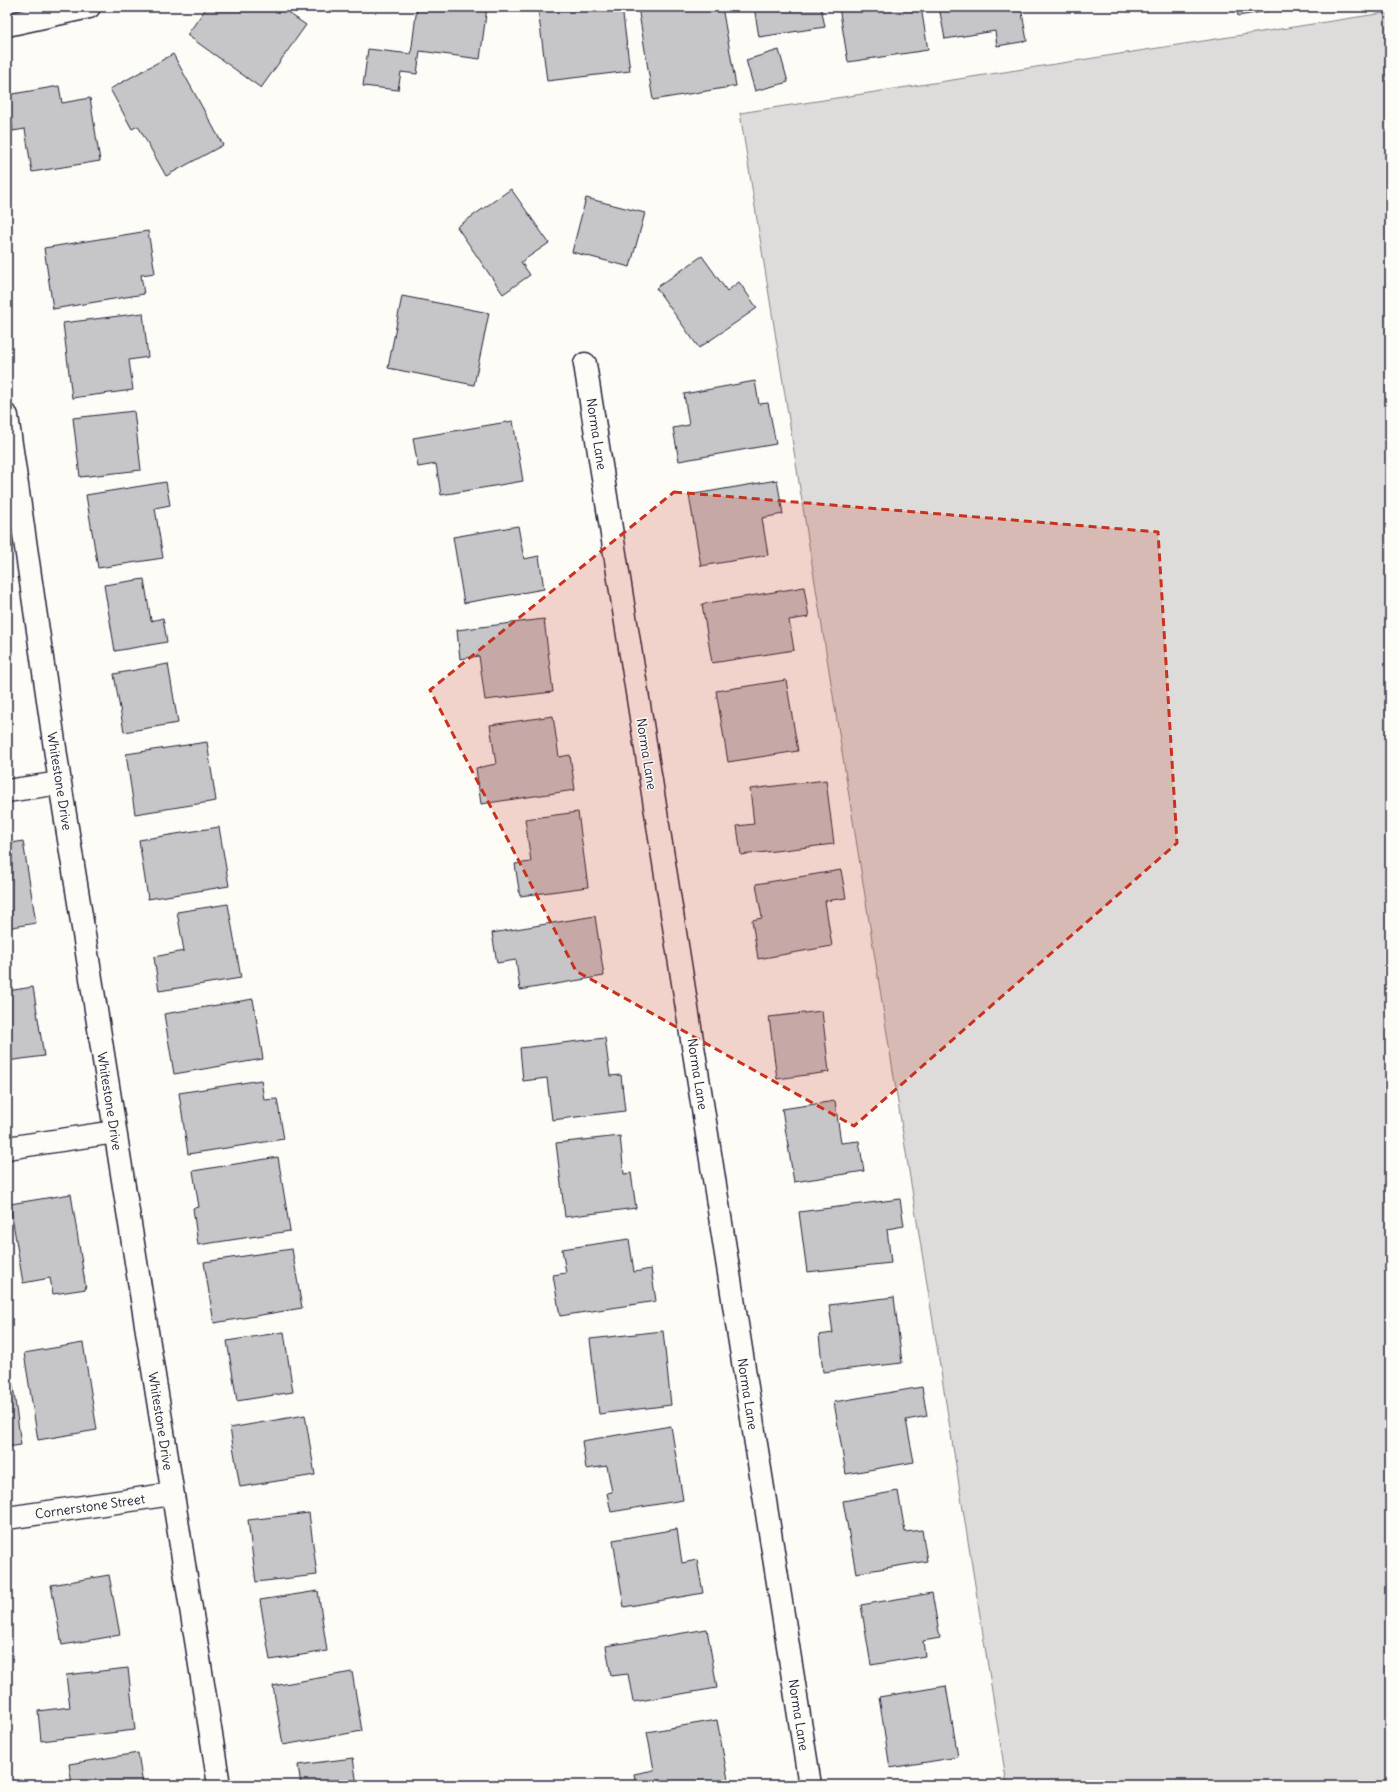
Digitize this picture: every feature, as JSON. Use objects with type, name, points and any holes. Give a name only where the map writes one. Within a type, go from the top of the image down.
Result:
[{"type":"street","points":[[7,26],[88,7]]},
{"type":"street","name":"Norma Lane","points":[[585,364],[810,1785]]},
{"type":"street","name":"Whitestone Drive","points":[[8,422],[60,783],[219,1785]]},
{"type":"street","points":[[7,791],[60,783]]},
{"type":"street","points":[[7,1148],[115,1132]]},
{"type":"street","name":"Cornerstone Street","points":[[7,1518],[172,1494]]},
{"type":"highlighted area","points":[[674,492],[1158,532],[1177,843],[854,1126],[576,971],[430,690]]},
{"type":"shaded area","points":[[1390,12],[1390,1785],[1007,1785],[740,113]]},
{"type":"building","points":[[207,7],[280,7],[306,25],[261,88],[187,35]]},
{"type":"building","points":[[417,7],[487,7],[480,59],[420,51],[417,74],[401,72],[398,90],[363,86],[368,49],[411,54]]},
{"type":"building","points":[[558,7],[622,7],[630,71],[547,81],[538,9]]},
{"type":"building","points":[[638,7],[722,7],[736,86],[653,100]]},
{"type":"building","points":[[754,7],[821,7],[825,27],[759,37]]},
{"type":"building","points":[[839,7],[921,7],[928,50],[848,62]]},
{"type":"building","points":[[939,7],[1021,7],[1027,41],[997,46],[995,31],[945,39]]},
{"type":"building","points":[[1236,7],[1274,7],[1274,10],[1238,16]]},
{"type":"building","points":[[779,50],[788,82],[755,91],[746,60]]},
{"type":"building","points":[[173,54],[223,145],[166,176],[138,126],[132,129],[110,89]]},
{"type":"building","points":[[59,86],[62,103],[90,98],[100,161],[32,172],[25,129],[13,131],[7,95]]},
{"type":"building","points":[[511,189],[549,243],[521,262],[530,275],[503,294],[457,227]]},
{"type":"building","points":[[586,198],[645,213],[630,267],[572,252]]},
{"type":"building","points":[[148,231],[155,273],[141,275],[144,294],[53,309],[44,248]]},
{"type":"building","points":[[702,256],[727,291],[739,282],[757,308],[699,348],[656,288]]},
{"type":"building","points":[[402,296],[489,313],[474,385],[388,368]]},
{"type":"building","points":[[143,313],[148,357],[129,360],[133,390],[72,398],[63,323]]},
{"type":"building","points":[[755,381],[759,404],[768,403],[776,444],[679,461],[673,428],[689,425],[684,394]]},
{"type":"building","points":[[134,411],[141,470],[80,477],[73,418]]},
{"type":"building","points":[[513,421],[523,481],[441,495],[436,464],[418,467],[413,438]]},
{"type":"building","points":[[777,480],[783,514],[762,518],[768,555],[701,566],[689,495]]},
{"type":"building","points":[[166,482],[170,505],[155,508],[163,558],[98,568],[86,495]]},
{"type":"building","points":[[518,526],[524,559],[539,556],[544,589],[464,603],[453,537]]},
{"type":"building","points":[[144,579],[151,621],[163,618],[167,642],[115,651],[104,585]]},
{"type":"building","points":[[804,587],[809,617],[789,620],[794,650],[712,663],[702,604]]},
{"type":"building","points":[[544,619],[553,692],[485,700],[479,656],[460,659],[457,630]]},
{"type":"building","points":[[168,664],[178,723],[124,732],[114,674]]},
{"type":"building","points":[[786,680],[798,751],[728,762],[716,691]]},
{"type":"building","points":[[553,716],[559,757],[570,755],[575,790],[481,804],[476,768],[496,764],[490,725]]},
{"type":"building","points":[[207,742],[216,801],[135,814],[126,754]]},
{"type":"building","points":[[826,780],[834,844],[741,855],[737,826],[754,824],[750,789]]},
{"type":"building","points":[[578,812],[588,887],[520,896],[515,864],[531,862],[525,819]]},
{"type":"building","points":[[219,827],[229,886],[148,899],[139,840]]},
{"type":"building","points":[[23,841],[36,923],[7,928],[7,844]]},
{"type":"building","points":[[841,870],[846,898],[825,901],[832,946],[758,959],[752,920],[762,918],[756,884]]},
{"type":"building","points":[[228,904],[241,978],[159,991],[154,957],[184,951],[177,912]]},
{"type":"building","points":[[595,916],[604,976],[520,990],[516,960],[497,963],[492,933]]},
{"type":"building","points":[[33,987],[44,1056],[7,1061],[7,991]]},
{"type":"building","points":[[253,999],[263,1059],[174,1074],[164,1014]]},
{"type":"building","points":[[822,1011],[829,1072],[777,1079],[769,1017]]},
{"type":"building","points":[[605,1038],[610,1076],[621,1075],[625,1111],[552,1120],[547,1078],[523,1081],[520,1048]]},
{"type":"building","points":[[261,1080],[264,1100],[277,1099],[284,1139],[188,1154],[179,1093]]},
{"type":"building","points":[[835,1101],[841,1143],[859,1141],[864,1171],[794,1182],[782,1109]]},
{"type":"building","points":[[620,1136],[624,1174],[631,1173],[636,1208],[565,1217],[556,1143]]},
{"type":"building","points":[[278,1157],[290,1231],[198,1245],[193,1208],[199,1207],[193,1171]]},
{"type":"building","points":[[71,1194],[86,1289],[53,1294],[50,1278],[23,1283],[10,1204]]},
{"type":"building","points":[[900,1199],[904,1226],[887,1229],[891,1263],[807,1272],[799,1212]]},
{"type":"building","points":[[629,1239],[634,1272],[651,1269],[656,1301],[560,1316],[553,1275],[566,1273],[562,1249]]},
{"type":"building","points":[[292,1249],[302,1308],[214,1323],[204,1262]]},
{"type":"building","points":[[894,1297],[902,1363],[823,1372],[819,1335],[833,1333],[829,1305]]},
{"type":"building","points":[[663,1331],[671,1405],[599,1414],[590,1339]]},
{"type":"building","points":[[284,1332],[293,1392],[237,1401],[227,1341]]},
{"type":"building","points":[[83,1343],[97,1430],[38,1440],[24,1353]]},
{"type":"building","points":[[7,1356],[9,1356],[21,1445],[7,1447]]},
{"type":"building","points":[[922,1387],[927,1416],[906,1420],[914,1462],[846,1474],[834,1402]]},
{"type":"building","points":[[305,1415],[315,1475],[240,1487],[230,1428]]},
{"type":"building","points":[[671,1426],[683,1500],[611,1512],[607,1493],[612,1492],[607,1466],[586,1469],[582,1441]]},
{"type":"building","points":[[898,1491],[905,1532],[922,1530],[927,1561],[856,1573],[843,1501]]},
{"type":"building","points":[[309,1513],[317,1575],[256,1582],[248,1520]]},
{"type":"building","points":[[677,1529],[682,1563],[697,1560],[703,1593],[624,1607],[613,1540]]},
{"type":"building","points":[[109,1575],[120,1635],[62,1645],[51,1585]]},
{"type":"building","points":[[318,1591],[327,1651],[270,1660],[260,1600]]},
{"type":"building","points":[[932,1593],[940,1638],[923,1641],[925,1656],[871,1665],[861,1605]]},
{"type":"building","points":[[707,1629],[717,1688],[633,1702],[628,1674],[611,1676],[606,1646]]},
{"type":"building","points":[[128,1668],[135,1730],[41,1741],[38,1711],[70,1707],[66,1675]]},
{"type":"building","points":[[352,1672],[362,1731],[283,1745],[273,1686]]},
{"type":"building","points":[[946,1686],[958,1757],[890,1768],[879,1697]]},
{"type":"building","points":[[717,1720],[729,1785],[636,1785],[634,1774],[654,1770],[647,1732]]},
{"type":"building","points":[[138,1753],[143,1785],[72,1785],[69,1764]]},
{"type":"building","points":[[353,1758],[357,1785],[301,1785],[298,1765]]}]
